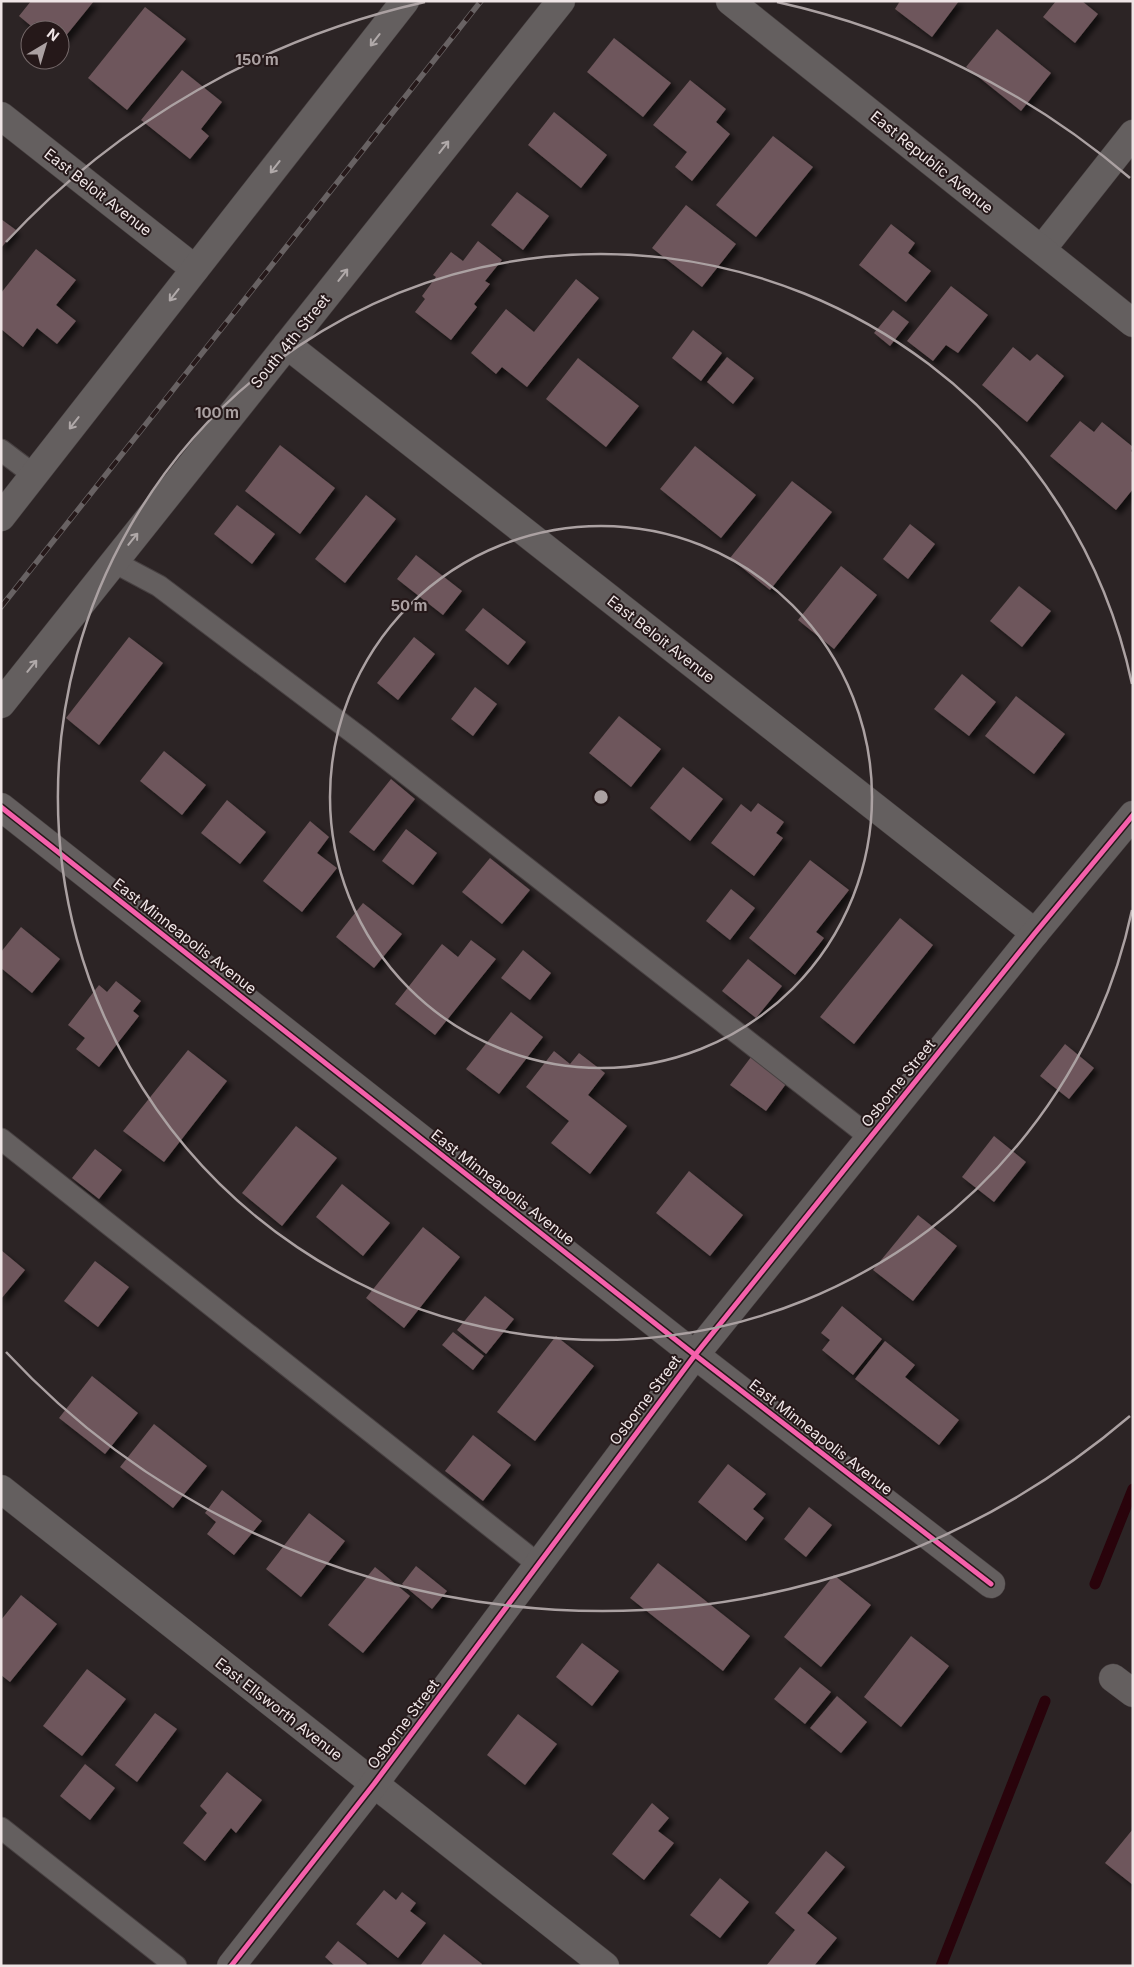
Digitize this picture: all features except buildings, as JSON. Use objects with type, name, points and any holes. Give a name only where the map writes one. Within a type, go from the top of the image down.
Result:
[{"type":"street","points":[[1,516],[405,1]]},
{"type":"street","name":"South 4th Street","points":[[1,704],[561,1]]},
{"type":"street","name":"East Republic Avenue","points":[[730,1],[1042,249],[1133,324]]},
{"type":"street","name":"East Beloit Avenue","points":[[1,116],[195,269]]},
{"type":"street","points":[[1042,249],[1133,134]]},
{"type":"street","name":"East Beloit Avenue","points":[[287,345],[1035,933]]},
{"type":"street","name":"East Minneapolis Avenue","points":[[1,807],[695,1355],[991,1584]]},
{"type":"street","name":"Osborne Street","points":[[231,1966],[374,1784],[695,1355],[1035,933],[1133,815]]},
{"type":"street","name":"East Ellsworth Avenue","points":[[1,1489],[605,1966]]},
{"type":"lane","points":[[1,450],[34,475]]},
{"type":"lane","points":[[114,562],[159,586],[355,734],[870,1138]]},
{"type":"lane","points":[[1,1139],[538,1564]]},
{"type":"lane","points":[[1,1828],[176,1966]]},
{"type":"waterway","points":[[1095,1584],[1133,1489]]},
{"type":"waterway","points":[[941,1966],[1045,1701]]},
{"type":"railway","points":[[1,607],[481,1]]},
{"type":"cycle path","points":[[1,807],[695,1355],[991,1584]]},
{"type":"cycle path","points":[[231,1966],[374,1784],[695,1355],[1035,933],[1133,815]]}]
